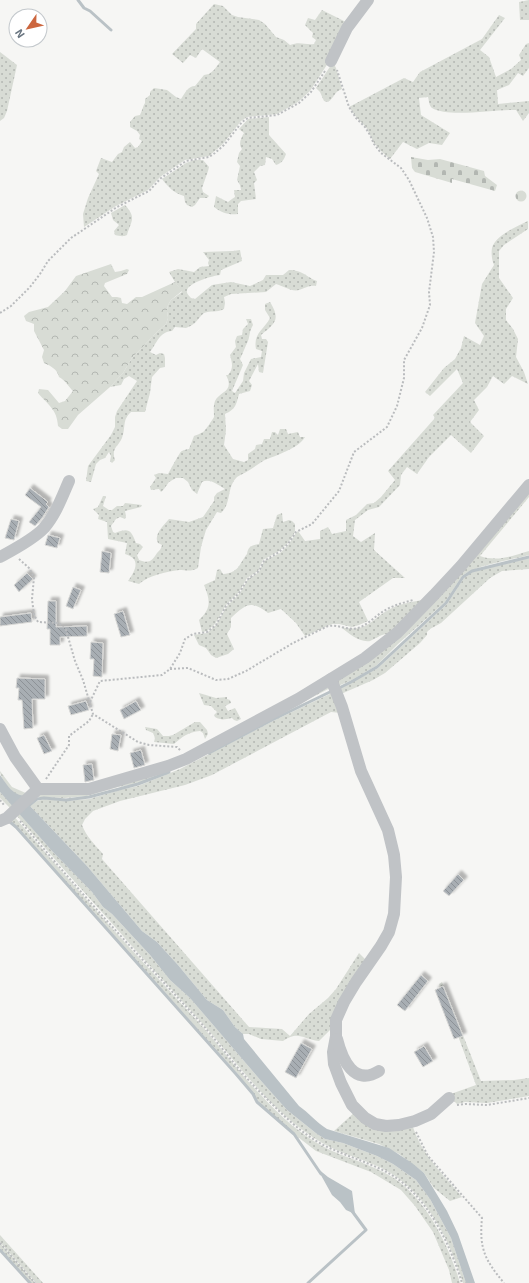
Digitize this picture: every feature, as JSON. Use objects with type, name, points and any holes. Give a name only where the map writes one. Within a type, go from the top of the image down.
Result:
[{"type":"street","points":[[333,57],[348,28],[368,0]]},
{"type":"street","points":[[0,557],[12,551],[44,528],[56,508],[69,481]]},
{"type":"street","points":[[0,821],[7,818],[34,793],[89,789],[161,768],[186,759],[298,699],[333,685],[397,632],[461,566],[529,485]]},
{"type":"street","points":[[333,685],[361,771],[388,830],[394,855],[396,877],[394,914],[389,932],[356,982],[344,1002],[336,1020],[336,1036],[333,1052],[334,1064],[341,1083],[352,1105],[365,1118],[375,1124],[386,1126],[399,1125],[415,1121],[431,1114],[449,1098]]},
{"type":"street","points":[[0,729],[34,793]]},
{"type":"street","points":[[336,1036],[345,1062],[353,1072],[360,1076],[374,1075],[379,1072]]},
{"type":"path","points":[[0,313],[11,306],[30,288],[48,261],[71,238],[117,207],[149,191],[161,178],[186,161],[209,157],[215,153],[232,136],[242,122],[248,118],[277,115],[299,103],[311,92],[333,57]]},
{"type":"path","points":[[90,702],[100,681],[162,675],[170,669],[180,653],[185,639],[193,634],[207,632],[216,624],[226,606],[239,592],[248,579],[259,571],[264,561],[279,552],[288,544],[296,532],[312,524],[339,491],[354,452],[387,427],[397,406],[404,378],[404,360],[422,328],[430,305],[429,292],[434,252],[433,237],[427,218],[409,180],[401,168],[381,153],[374,144],[365,127],[356,118],[349,107],[333,57]]},
{"type":"path","points":[[12,551],[29,568],[34,577],[32,599],[34,615],[38,622],[59,623],[66,630],[93,714],[89,721],[70,736],[70,745],[34,793]]},
{"type":"path","points":[[170,669],[188,668],[216,680],[228,679],[246,671],[293,643],[328,626],[333,625],[352,629],[359,628],[388,608],[401,603],[416,600]]},
{"type":"path","points":[[93,714],[138,742],[149,745],[177,747],[186,759]]},
{"type":"path","points":[[12,812],[108,922],[202,1024],[261,1093],[282,1114],[319,1142],[332,1149],[383,1170],[402,1182],[419,1199],[433,1219],[442,1236],[462,1283]]},
{"type":"path","points":[[449,1098],[456,1105],[487,1105],[529,1098]]},
{"type":"path","points":[[415,1121],[414,1127],[428,1156],[482,1218],[482,1244],[486,1260],[504,1283]]},
{"type":"path","points":[[0,1243],[35,1283]]},
{"type":"green space","points":[[529,0],[529,20],[520,20],[519,2]]},
{"type":"green space","points":[[214,4],[223,6],[232,15],[259,20],[265,24],[276,37],[284,40],[290,45],[297,43],[314,44],[316,40],[312,37],[313,33],[305,25],[308,18],[315,20],[322,10],[346,22],[330,60],[310,91],[298,102],[277,114],[247,117],[241,121],[223,144],[209,156],[185,160],[160,177],[148,190],[116,206],[84,227],[83,214],[88,198],[99,174],[96,171],[101,158],[112,162],[130,142],[135,148],[138,147],[142,141],[139,139],[140,135],[137,131],[130,127],[130,122],[135,116],[140,115],[145,99],[150,95],[150,92],[154,88],[167,90],[181,99],[185,92],[195,86],[204,75],[209,74],[214,70],[220,62],[202,49],[196,58],[190,55],[183,63],[172,54],[196,29],[196,24]]},
{"type":"green space","points":[[499,15],[505,18],[480,50],[489,57],[496,77],[511,69],[521,60],[519,55],[526,44],[529,43],[529,68],[523,76],[518,73],[509,85],[497,90],[498,104],[529,101],[529,113],[523,121],[516,110],[460,113],[439,111],[431,107],[428,97],[419,98],[421,115],[450,133],[442,145],[429,143],[417,149],[403,142],[390,159],[374,143],[366,127],[349,107],[404,78],[413,82],[420,72],[482,39]]},
{"type":"green space","points":[[0,52],[17,65],[7,111],[4,118],[0,121]]},
{"type":"green space","points":[[333,62],[342,89],[337,92],[328,102],[324,101],[320,92],[316,88]]},
{"type":"green space","points":[[269,117],[269,135],[286,154],[284,158],[276,165],[272,159],[266,157],[265,165],[260,166],[254,172],[257,180],[254,183],[256,199],[241,201],[238,204],[238,214],[228,214],[220,211],[214,207],[216,196],[228,202],[235,197],[234,190],[241,190],[237,180],[240,166],[237,162],[239,153],[242,149],[240,143],[244,133],[239,129],[248,119]]},
{"type":"green space","points":[[411,157],[428,160],[440,159],[484,171],[485,176],[497,185],[495,191],[452,179],[452,183],[415,172],[412,168]]},
{"type":"green space","points":[[194,160],[203,160],[209,167],[202,188],[203,192],[209,196],[207,198],[200,198],[192,207],[187,205],[184,196],[177,193],[162,179],[186,163]]},
{"type":"green space","points":[[521,190],[525,192],[527,196],[525,200],[521,202],[517,200],[515,196],[517,192]]},
{"type":"green space","points":[[125,205],[129,209],[132,217],[127,235],[115,235],[114,231],[119,225],[113,220],[111,213]]},
{"type":"green space","points":[[528,221],[528,229],[504,245],[499,251],[499,278],[513,298],[506,309],[506,320],[518,339],[516,357],[524,372],[528,384],[512,376],[504,384],[493,376],[487,387],[474,400],[479,410],[470,422],[484,436],[471,453],[451,435],[429,457],[417,474],[407,467],[401,475],[400,485],[379,507],[368,510],[355,520],[353,536],[361,542],[375,533],[374,550],[405,578],[393,578],[359,602],[368,621],[352,627],[332,624],[305,636],[296,623],[281,609],[268,613],[257,606],[249,605],[241,609],[231,618],[231,627],[227,634],[234,649],[228,654],[216,658],[211,655],[206,648],[199,645],[194,635],[207,633],[216,625],[227,606],[240,593],[248,579],[259,572],[264,561],[280,553],[289,544],[298,531],[305,541],[320,539],[320,531],[328,527],[332,534],[346,531],[346,520],[356,515],[367,504],[374,503],[395,480],[388,471],[435,418],[433,415],[463,383],[457,369],[430,396],[425,392],[444,368],[455,359],[461,348],[464,336],[480,345],[484,336],[475,323],[482,284],[494,265],[492,259],[492,248],[494,244],[497,239],[507,232]]},
{"type":"green space","points":[[240,250],[242,261],[221,270],[220,275],[192,284],[187,290],[189,296],[195,299],[212,285],[231,282],[250,286],[263,280],[266,275],[283,275],[289,270],[301,272],[317,281],[316,286],[309,286],[299,290],[290,290],[276,284],[266,292],[231,294],[224,297],[224,309],[204,313],[189,327],[175,327],[172,331],[164,333],[150,352],[156,355],[160,353],[164,354],[165,367],[160,368],[152,377],[145,412],[131,412],[128,415],[125,421],[122,438],[114,450],[115,460],[112,463],[110,461],[111,456],[109,452],[105,458],[96,464],[91,482],[86,481],[88,466],[111,435],[115,427],[115,417],[117,411],[137,381],[129,376],[124,379],[121,385],[110,387],[123,373],[132,358],[166,324],[168,318],[168,305],[171,300],[182,292],[169,272],[178,269],[194,272],[200,267],[209,266],[209,260],[203,252]]},
{"type":"green space","points":[[111,264],[115,272],[127,269],[129,270],[127,274],[105,283],[104,286],[112,297],[121,298],[122,303],[127,304],[136,297],[142,297],[175,282],[182,291],[171,300],[168,305],[168,318],[166,324],[132,358],[123,373],[110,387],[78,415],[68,429],[62,429],[58,426],[54,411],[38,393],[39,389],[48,390],[59,403],[65,401],[73,391],[59,377],[55,370],[44,363],[42,357],[44,350],[34,331],[34,324],[26,321],[24,316],[29,312],[48,307],[65,291],[76,276]]},
{"type":"green space","points":[[270,302],[276,317],[273,324],[261,335],[262,339],[266,339],[268,342],[263,373],[259,372],[258,364],[249,381],[252,385],[250,391],[239,394],[235,406],[225,414],[226,430],[224,445],[233,459],[244,462],[248,460],[248,454],[255,449],[256,445],[262,444],[264,439],[270,439],[272,432],[275,432],[278,435],[280,429],[286,429],[288,434],[298,432],[300,437],[305,437],[292,448],[263,461],[237,477],[231,486],[227,505],[221,513],[217,512],[206,530],[201,547],[198,568],[158,574],[139,584],[128,581],[136,566],[134,559],[125,554],[127,543],[108,539],[107,522],[98,519],[99,515],[93,509],[98,507],[103,496],[106,496],[103,506],[109,510],[112,510],[117,506],[123,506],[125,503],[142,505],[141,507],[125,511],[125,519],[120,517],[116,519],[111,526],[113,532],[115,533],[123,530],[131,532],[136,543],[143,547],[137,555],[139,560],[145,562],[152,560],[161,548],[162,545],[158,543],[157,540],[158,533],[169,519],[189,522],[203,517],[214,501],[214,497],[217,493],[225,489],[214,482],[202,482],[197,494],[183,478],[176,478],[169,482],[161,492],[159,489],[151,490],[150,487],[156,478],[154,475],[159,473],[168,474],[181,452],[189,449],[194,436],[204,431],[214,417],[215,401],[226,391],[229,385],[226,375],[230,372],[232,365],[230,355],[236,347],[235,341],[237,336],[242,335],[243,329],[248,324],[246,319],[251,319],[253,325],[240,359],[243,365],[232,391],[235,393],[243,381],[244,373],[251,359],[261,357],[262,351],[256,349],[255,344],[258,335],[270,318],[265,310],[265,304]]},
{"type":"green space","points":[[529,488],[529,497],[480,556],[486,558],[498,558],[529,551],[529,555],[484,566],[462,576],[445,602],[376,666],[338,686],[337,679],[365,661]]},
{"type":"green space","points":[[282,513],[283,522],[289,520],[295,524],[295,532],[288,543],[279,551],[263,560],[258,571],[247,578],[239,592],[226,605],[215,624],[207,631],[202,632],[199,620],[206,612],[209,604],[208,595],[204,585],[215,580],[217,570],[220,569],[223,574],[236,570],[250,548],[253,545],[259,544],[263,529],[273,528],[277,515]]},
{"type":"green space","points":[[529,558],[529,569],[502,571],[490,578],[441,623],[430,629],[420,643],[385,673],[341,694],[339,689],[378,668],[447,604],[464,578],[472,572]]},
{"type":"green space","points":[[426,599],[391,634],[383,635],[370,641],[358,639],[341,627],[364,627],[396,606]]},
{"type":"green space","points":[[327,684],[332,687],[217,747],[137,784],[118,787],[87,796],[65,798],[37,797],[31,805],[37,801],[45,799],[65,801],[89,799],[138,786],[180,769],[273,721],[334,692],[341,713],[331,712],[212,775],[185,785],[120,801],[93,811],[85,819],[82,825],[88,837],[103,854],[102,859],[249,1027],[282,1029],[290,1036],[309,1014],[336,989],[359,953],[368,962],[334,1026],[319,1041],[301,1036],[293,1036],[283,1041],[261,1039],[249,1034],[243,1034],[235,1027],[223,1010],[207,1000],[178,965],[157,942],[142,931],[87,866],[30,806],[30,802],[35,795],[165,769]]},
{"type":"green space","points":[[199,693],[216,698],[227,697],[231,703],[225,706],[228,711],[235,708],[241,719],[237,721],[232,718],[222,719],[215,717],[214,715],[217,712],[211,706],[204,705]]},
{"type":"green space","points":[[195,722],[200,722],[207,730],[208,734],[205,739],[203,733],[200,731],[192,732],[174,744],[154,742],[155,738],[153,733],[146,730],[145,727],[157,729],[163,736],[169,736]]},
{"type":"green space","points":[[0,771],[12,787],[28,794],[26,796],[21,796],[14,793],[4,781]]},
{"type":"green space","points":[[0,792],[14,807],[11,809],[0,798]]},
{"type":"green space","points":[[18,812],[52,851],[92,892],[103,907],[112,914],[150,955],[170,980],[190,998],[287,1110],[325,1139],[343,1143],[377,1156],[393,1164],[416,1180],[430,1199],[451,1238],[466,1283],[463,1283],[453,1255],[440,1228],[414,1192],[395,1176],[386,1171],[369,1162],[322,1143],[295,1124],[278,1109],[254,1085],[210,1032],[17,816]]},
{"type":"green space","points":[[12,814],[108,924],[200,1024],[245,1078],[276,1111],[302,1133],[320,1145],[385,1173],[394,1178],[412,1193],[438,1229],[451,1256],[460,1283],[452,1283],[449,1270],[433,1232],[415,1206],[401,1190],[371,1172],[316,1151],[263,1107],[237,1073],[10,821]]},
{"type":"green space","points":[[442,982],[481,1081],[529,1078],[529,1096],[487,1103],[465,1102],[457,1104],[448,1095],[476,1085],[439,984]]},
{"type":"green space","points":[[356,1111],[364,1120],[413,1127],[428,1156],[462,1197],[450,1201],[434,1188],[424,1173],[399,1154],[379,1144],[334,1131]]},
{"type":"green space","points":[[0,1235],[43,1283],[36,1283],[0,1242]]},
{"type":"green space","points":[[0,1243],[35,1283],[31,1283],[0,1248]]},
{"type":"shaded area","points":[[0,775],[14,792],[26,796],[30,802],[30,806],[87,866],[142,931],[157,942],[178,965],[207,1000],[223,1010],[235,1027],[243,1034],[244,1039],[299,1106],[327,1129],[389,1148],[424,1173],[447,1211],[458,1234],[475,1283],[466,1283],[451,1238],[430,1199],[416,1180],[393,1164],[377,1156],[343,1143],[325,1139],[287,1110],[190,998],[170,980],[150,955],[112,914],[103,907],[92,892],[52,851],[0,792]]},
{"type":"shaded area","points":[[317,1168],[328,1177],[352,1191],[355,1214],[346,1210],[332,1195]]},
{"type":"building","points":[[30,488],[48,502],[46,504],[49,507],[35,526],[29,522],[41,507],[25,495]]},
{"type":"building","points":[[11,519],[19,521],[14,540],[5,538]]},
{"type":"building","points":[[48,535],[60,538],[57,548],[45,545]]},
{"type":"building","points":[[102,551],[111,553],[109,573],[100,572]]},
{"type":"building","points":[[27,573],[33,579],[19,592],[14,585]]},
{"type":"building","points":[[73,587],[81,590],[73,609],[66,606]]},
{"type":"building","points":[[48,601],[56,601],[56,627],[87,626],[87,636],[60,637],[60,645],[50,645],[50,629],[47,629]]},
{"type":"building","points":[[123,611],[130,635],[121,637],[114,614]]},
{"type":"building","points":[[31,613],[32,622],[0,626],[0,617]]},
{"type":"building","points":[[91,642],[103,643],[102,677],[93,676],[94,659],[90,659]]},
{"type":"building","points":[[17,678],[45,679],[45,699],[32,699],[33,728],[24,729],[22,700],[18,700],[19,688],[16,688]]},
{"type":"building","points":[[86,701],[89,710],[71,715],[68,706]]},
{"type":"building","points":[[136,701],[141,710],[124,719],[120,710]]},
{"type":"building","points":[[112,734],[121,735],[118,751],[110,749]]},
{"type":"building","points":[[44,735],[52,751],[44,754],[37,738]]},
{"type":"building","points":[[141,750],[145,765],[134,768],[130,753]]},
{"type":"building","points":[[92,764],[94,780],[85,782],[83,765]]},
{"type":"building","points":[[458,874],[464,880],[449,896],[443,891]]},
{"type":"building","points":[[421,975],[428,981],[405,1011],[397,1005]]},
{"type":"building","points":[[443,986],[463,1036],[454,1039],[435,990]]},
{"type":"building","points":[[301,1043],[312,1049],[296,1078],[285,1072]]},
{"type":"building","points":[[424,1046],[433,1061],[423,1067],[414,1052]]},
{"type":"waterway","points":[[78,0],[84,8],[90,11],[111,30]]},
{"type":"waterway","points":[[337,689],[377,667],[446,603],[463,577],[472,571],[529,557]]},
{"type":"waterway","points":[[209,753],[332,691]]},
{"type":"waterway","points":[[28,806],[37,799],[44,798],[66,800],[89,797],[138,784],[169,772]]},
{"type":"waterway","points":[[7,822],[10,822],[16,827],[236,1074],[253,1094],[257,1102],[294,1134],[321,1174]]},
{"type":"waterway","points":[[308,1283],[366,1230],[352,1211]]},
{"type":"waterway","points":[[0,1250],[30,1283]]}]
